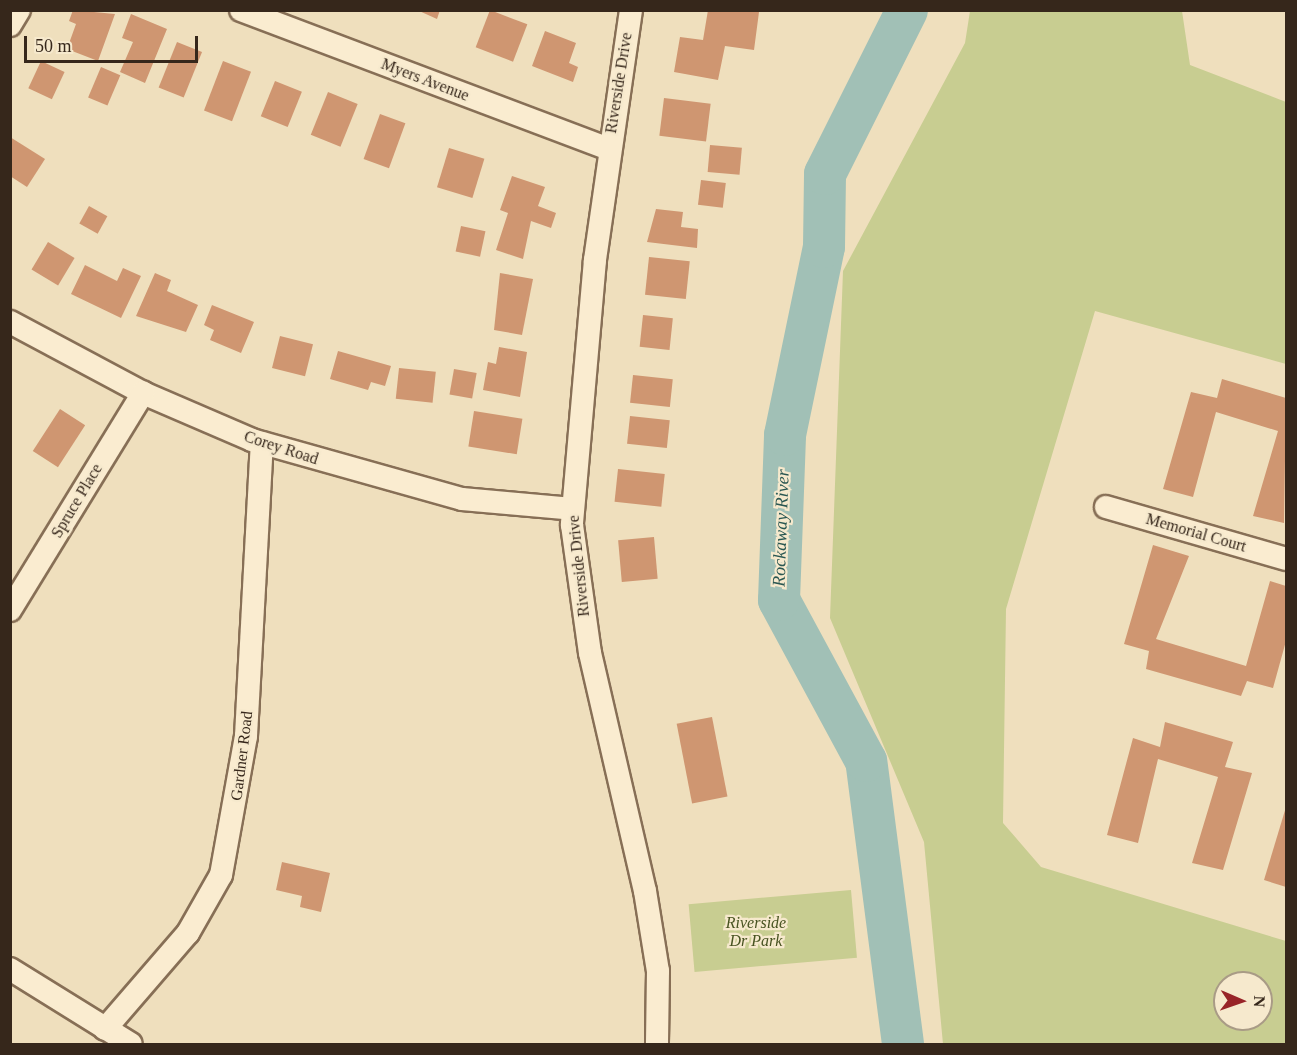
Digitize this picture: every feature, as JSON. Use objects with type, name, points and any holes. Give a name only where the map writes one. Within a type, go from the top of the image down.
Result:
[{"type":"street","points":[[10,25],[19,10]]},
{"type":"street","name":"Myers Avenue","points":[[241,10],[609,149]]},
{"type":"street","name":"Riverside Drive","points":[[631,10],[609,149],[573,509],[584,622],[658,971],[657,1044]]},
{"type":"street","name":"Corey Road","points":[[10,322],[143,393],[262,443],[462,499],[573,509]]},
{"type":"street","name":"Spruce Place","points":[[10,610],[143,393]]},
{"type":"street","name":"Gardner Road","points":[[105,1029],[188,933],[221,875],[246,736],[262,443]]},
{"type":"street","name":"Memorial Court","points":[[1106,507],[1287,559]]},
{"type":"street","points":[[10,969],[131,1044]]},
{"type":"green space","points":[[970,11],[1182,11],[1190,65],[1286,102],[1286,364],[1095,311],[1006,609],[1003,823],[1041,867],[1286,941],[1286,1044],[943,1044],[924,842],[830,618],[843,271],[965,43]]},
{"type":"green space","name":"Riverside Dr Park","points":[[851,890],[857,958],[695,972],[689,904]]},
{"type":"building","points":[[73,10],[115,14],[98,61],[67,49],[76,24],[69,21]]},
{"type":"building","points":[[417,10],[440,10],[437,19]]},
{"type":"building","points":[[490,10],[527,24],[513,62],[476,47]]},
{"type":"building","points":[[708,10],[759,12],[754,50],[725,46],[718,80],[674,72],[680,37],[703,40]]},
{"type":"building","points":[[131,14],[167,29],[145,83],[120,72],[133,42],[122,38]]},
{"type":"building","points":[[545,31],[576,43],[569,63],[578,67],[573,82],[532,66]]},
{"type":"building","points":[[177,42],[202,52],[184,98],[159,87]]},
{"type":"building","points":[[41,61],[65,72],[52,99],[28,88]]},
{"type":"building","points":[[223,61],[251,72],[232,121],[204,110]]},
{"type":"building","points":[[101,67],[120,75],[107,106],[88,97]]},
{"type":"building","points":[[275,81],[302,92],[288,127],[261,116]]},
{"type":"building","points":[[328,92],[358,104],[340,147],[311,135]]},
{"type":"building","points":[[664,98],[711,104],[706,141],[659,136]]},
{"type":"building","points":[[380,114],[405,123],[389,168],[364,159]]},
{"type":"building","points":[[10,137],[45,159],[27,187],[10,176]]},
{"type":"building","points":[[710,145],[742,148],[740,175],[708,172]]},
{"type":"building","points":[[449,148],[484,159],[472,198],[437,187]]},
{"type":"building","points":[[512,176],[545,187],[538,206],[556,213],[551,228],[531,221],[523,259],[496,250],[508,213],[500,210]]},
{"type":"building","points":[[701,180],[726,183],[723,208],[698,205]]},
{"type":"building","points":[[89,206],[107,216],[98,234],[79,223]]},
{"type":"building","points":[[656,209],[683,212],[681,227],[698,229],[697,248],[647,242]]},
{"type":"building","points":[[461,226],[485,231],[480,257],[456,251]]},
{"type":"building","points":[[48,242],[75,258],[58,285],[32,269]]},
{"type":"building","points":[[649,257],[690,261],[686,299],[645,295]]},
{"type":"building","points":[[85,265],[117,281],[123,268],[141,276],[121,318],[71,294]]},
{"type":"building","points":[[155,273],[171,280],[167,291],[198,305],[186,332],[136,316]]},
{"type":"building","points":[[500,273],[533,279],[522,335],[494,330]]},
{"type":"building","points":[[212,305],[254,322],[241,353],[210,340],[214,330],[204,325]]},
{"type":"building","points":[[643,315],[673,318],[669,350],[640,347]]},
{"type":"building","points":[[280,336],[313,344],[305,376],[272,368]]},
{"type":"building","points":[[499,347],[527,352],[520,397],[483,390],[488,362],[496,364]]},
{"type":"building","points":[[338,351],[391,366],[385,386],[371,382],[368,390],[330,379]]},
{"type":"building","points":[[399,368],[436,372],[433,403],[396,399]]},
{"type":"building","points":[[454,369],[477,373],[472,399],[449,395]]},
{"type":"building","points":[[633,375],[673,379],[670,407],[630,403]]},
{"type":"building","points":[[1222,379],[1286,398],[1284,523],[1253,516],[1278,431],[1216,412],[1193,497],[1163,489],[1191,392],[1217,398]]},
{"type":"building","points":[[60,409],[85,425],[58,467],[33,451]]},
{"type":"building","points":[[474,411],[522,419],[517,454],[468,447]]},
{"type":"building","points":[[630,416],[670,420],[667,448],[627,444]]},
{"type":"building","points":[[618,469],[665,474],[661,507],[615,502]]},
{"type":"building","points":[[654,537],[658,579],[622,582],[618,540]]},
{"type":"building","points":[[1153,545],[1189,556],[1156,639],[1246,666],[1270,581],[1286,586],[1286,641],[1273,688],[1247,681],[1241,696],[1146,669],[1149,651],[1124,644]]},
{"type":"building","points":[[712,717],[727,797],[692,803],[677,724]]},
{"type":"building","points":[[1165,722],[1233,742],[1225,767],[1252,773],[1223,870],[1192,863],[1218,777],[1158,759],[1138,843],[1107,835],[1133,738],[1160,747]]},
{"type":"building","points":[[1286,807],[1286,887],[1264,880]]},
{"type":"building","points":[[282,862],[330,873],[321,912],[300,907],[302,896],[276,890]]},
{"type":"waterway","name":"Rockaway River","points":[[903,1044],[866,761],[779,600],[785,435],[824,247],[825,174],[907,10]]}]
